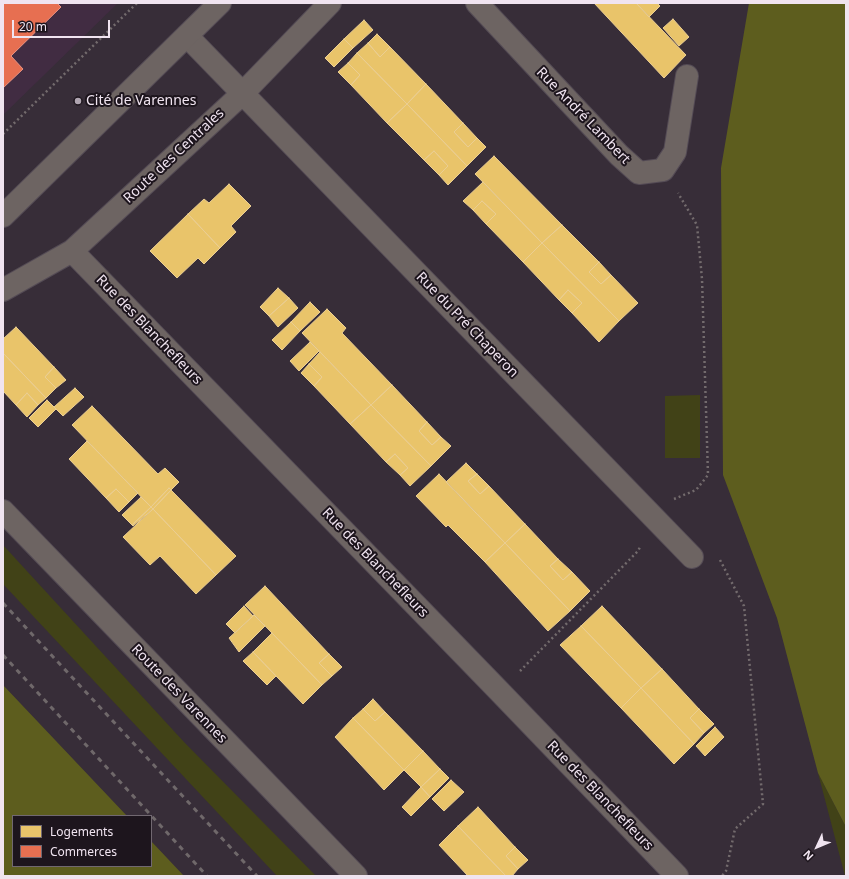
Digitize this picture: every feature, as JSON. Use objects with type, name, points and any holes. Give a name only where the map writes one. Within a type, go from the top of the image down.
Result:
[{"type":"street","points":[[3,216],[220,3]]},
{"type":"street","name":"Route des Centrales","points":[[3,290],[72,250],[242,94],[330,3]]},
{"type":"street","name":"Rue André Lambert","points":[[477,3],[619,155],[639,173],[663,170]]},
{"type":"street","name":"Rue du Pré Chaperon","points":[[187,36],[692,557]]},
{"type":"street","points":[[663,170],[675,152],[687,76]]},
{"type":"street","name":"Rue des Blanchefleurs","points":[[72,250],[677,876]]},
{"type":"street","name":"Route des Varennes","points":[[3,511],[356,876]]},
{"type":"path","points":[[3,134],[137,3]]},
{"type":"path","points":[[500,692],[638,551],[654,518],[664,503],[696,490],[708,475],[702,279],[697,225],[663,170]]},
{"type":"path","points":[[717,555],[744,606],[763,804],[735,829],[726,871],[722,876]]},
{"type":"shaded area","points":[[3,3],[118,3],[3,115]]},
{"type":"shaded area","points":[[749,3],[846,3],[846,827],[818,773],[777,618],[723,475],[721,168]]},
{"type":"shaded area","points":[[700,395],[700,458],[665,458],[665,396]]},
{"type":"shaded area","points":[[3,545],[184,742],[316,876],[277,876],[3,584]]},
{"type":"shaded area","points":[[3,685],[126,815],[12,815],[12,867],[152,867],[152,842],[184,876],[3,876]]},
{"type":"shaded area","points":[[818,773],[846,827],[846,876],[845,876]]},
{"type":"building: Logements","points":[[594,3],[636,3],[686,55],[664,78]]},
{"type":"building: Logements","points":[[636,3],[657,3],[660,6],[649,17]]},
{"type":"building: Logements","points":[[673,19],[689,37],[679,46],[663,28]]},
{"type":"building: Logements","points":[[364,20],[373,30],[353,48],[344,39]]},
{"type":"building: Logements","points":[[377,34],[390,47],[380,57],[368,43]]},
{"type":"building: Logements","points":[[344,39],[353,48],[334,67],[325,58]]},
{"type":"building: Logements","points":[[368,43],[380,57],[390,47],[426,84],[407,104],[357,53]]},
{"type":"building: Logements","points":[[357,53],[407,104],[387,123],[351,85],[360,75],[348,63]]},
{"type":"building: Logements","points":[[348,63],[360,75],[351,85],[338,72]]},
{"type":"building: Logements","points":[[426,84],[463,123],[454,132],[468,147],[477,138],[486,147],[467,166],[407,104]]},
{"type":"building: Logements","points":[[407,104],[467,166],[448,185],[439,175],[448,166],[434,151],[424,160],[387,123]]},
{"type":"building: Logements","points":[[463,123],[477,138],[468,147],[454,132]]},
{"type":"building: Logements","points":[[434,151],[448,166],[439,175],[424,160]]},
{"type":"building: Logements","points":[[494,156],[562,225],[542,243],[475,174]]},
{"type":"building: Logements","points":[[483,182],[542,243],[523,262],[486,224],[496,214],[482,201],[473,210],[463,201]]},
{"type":"building: Logements","points":[[229,184],[251,206],[231,226],[236,232],[220,248],[188,214],[204,199],[209,203]]},
{"type":"building: Logements","points":[[482,201],[496,214],[486,224],[473,210]]},
{"type":"building: Logements","points":[[188,214],[220,248],[204,264],[198,258],[177,278],[150,251]]},
{"type":"building: Logements","points":[[562,225],[599,262],[589,272],[601,284],[611,275],[638,303],[619,321],[542,243]]},
{"type":"building: Logements","points":[[542,243],[619,321],[599,342],[572,313],[582,303],[568,290],[559,300],[523,262]]},
{"type":"building: Logements","points":[[599,262],[611,275],[601,284],[589,272]]},
{"type":"building: Logements","points":[[278,288],[289,298],[269,316],[260,307]]},
{"type":"building: Logements","points":[[568,290],[582,303],[572,313],[559,300]]},
{"type":"building: Logements","points":[[289,298],[298,308],[278,327],[269,316]]},
{"type":"building: Logements","points":[[310,302],[320,312],[300,331],[291,322]]},
{"type":"building: Logements","points":[[327,309],[346,328],[342,333],[392,385],[371,405],[302,333]]},
{"type":"building: Logements","points":[[291,322],[300,331],[282,350],[272,340]]},
{"type":"building: Logements","points":[[16,327],[54,367],[45,377],[56,388],[46,398],[3,353],[3,339]]},
{"type":"building: Logements","points":[[310,342],[319,351],[299,371],[290,361]]},
{"type":"building: Logements","points":[[320,352],[371,405],[350,424],[314,386],[322,377],[309,364]]},
{"type":"building: Logements","points":[[3,353],[46,398],[38,405],[27,393],[16,405],[3,391]]},
{"type":"building: Logements","points":[[309,364],[322,377],[314,386],[301,373]]},
{"type":"building: Logements","points":[[54,367],[66,380],[56,388],[45,377]]},
{"type":"building: Logements","points":[[392,385],[427,422],[419,431],[432,445],[441,437],[451,446],[431,466],[371,405]]},
{"type":"building: Logements","points":[[75,388],[84,397],[63,416],[54,407]]},
{"type":"building: Logements","points":[[27,393],[38,405],[27,417],[16,405]]},
{"type":"building: Logements","points":[[47,400],[56,409],[38,427],[29,418]]},
{"type":"building: Logements","points":[[371,405],[431,466],[410,486],[400,475],[408,468],[395,454],[386,462],[350,424]]},
{"type":"building: Logements","points":[[92,406],[158,474],[165,468],[179,482],[171,490],[169,488],[151,507],[72,425]]},
{"type":"building: Logements","points":[[427,422],[441,437],[432,445],[419,431]]},
{"type":"building: Logements","points":[[87,441],[138,493],[129,502],[116,489],[106,498],[69,459]]},
{"type":"building: Logements","points":[[395,454],[408,468],[400,475],[386,462]]},
{"type":"building: Logements","points":[[466,463],[477,474],[468,481],[480,494],[489,486],[525,524],[505,543],[446,482]]},
{"type":"building: Logements","points":[[439,474],[505,543],[485,562],[448,525],[446,527],[416,496]]},
{"type":"building: Logements","points":[[477,474],[489,486],[480,494],[468,481]]},
{"type":"building: Logements","points":[[169,488],[171,490],[153,509],[151,507]]},
{"type":"building: Logements","points":[[116,489],[129,502],[119,512],[106,498]]},
{"type":"building: Logements","points":[[171,490],[236,556],[216,575],[153,509]]},
{"type":"building: Logements","points":[[141,497],[151,507],[132,525],[122,515]]},
{"type":"building: Logements","points":[[151,507],[153,509],[133,526],[132,525]]},
{"type":"building: Logements","points":[[153,509],[216,575],[196,594],[160,556],[150,565],[123,537]]},
{"type":"building: Logements","points":[[525,524],[558,559],[550,566],[563,580],[572,572],[590,591],[570,611],[505,543]]},
{"type":"building: Logements","points":[[505,543],[570,611],[548,631],[485,562]]},
{"type":"building: Logements","points":[[558,559],[572,572],[563,580],[550,566]]},
{"type":"building: Logements","points":[[265,586],[329,654],[319,663],[332,676],[322,685],[245,605]]},
{"type":"building: Logements","points":[[244,606],[253,616],[235,633],[226,624]]},
{"type":"building: Logements","points":[[602,606],[662,669],[641,688],[581,626]]},
{"type":"building: Logements","points":[[254,615],[265,626],[239,652],[229,638]]},
{"type":"building: Logements","points":[[581,626],[641,688],[621,708],[560,645]]},
{"type":"building: Logements","points":[[272,633],[322,685],[303,704],[253,652]]},
{"type":"building: Logements","points":[[253,652],[276,676],[267,685],[243,661]]},
{"type":"building: Logements","points":[[329,654],[342,667],[332,676],[319,663]]},
{"type":"building: Logements","points":[[662,669],[699,709],[690,718],[704,733],[694,744],[641,688]]},
{"type":"building: Logements","points":[[641,688],[694,744],[674,764],[621,708]]},
{"type":"building: Logements","points":[[373,699],[385,712],[375,721],[363,709]]},
{"type":"building: Logements","points":[[363,709],[375,721],[385,712],[423,751],[404,770],[353,718]]},
{"type":"building: Logements","points":[[699,709],[714,724],[704,733],[690,718]]},
{"type":"building: Logements","points":[[353,718],[404,770],[384,790],[335,737]]},
{"type":"building: Logements","points":[[715,727],[724,737],[705,756],[696,746]]},
{"type":"building: Logements","points":[[423,751],[440,769],[421,787],[404,770]]},
{"type":"building: Logements","points":[[440,769],[449,778],[430,797],[421,787]]},
{"type":"building: Logements","points":[[451,780],[464,792],[444,811],[432,799]]},
{"type":"building: Logements","points":[[421,787],[430,797],[411,816],[402,807]]},
{"type":"building: Logements","points":[[478,807],[515,847],[506,856],[518,869],[512,876],[506,876],[458,826]]},
{"type":"building: Logements","points":[[458,826],[506,876],[468,876],[439,845]]},
{"type":"building: Logements","points":[[515,847],[528,860],[518,869],[506,856]]},
{"type":"building: Commerces","points":[[3,3],[57,3],[61,7],[11,56],[23,69],[3,88]]},
{"type":"railway","points":[[3,603],[257,876]]},
{"type":"railway","points":[[3,655],[151,815]]},
{"type":"railway","points":[[152,816],[207,876]]},
{"type":"place","name":"Cité de Varennes","points":[[78,101]]}]
